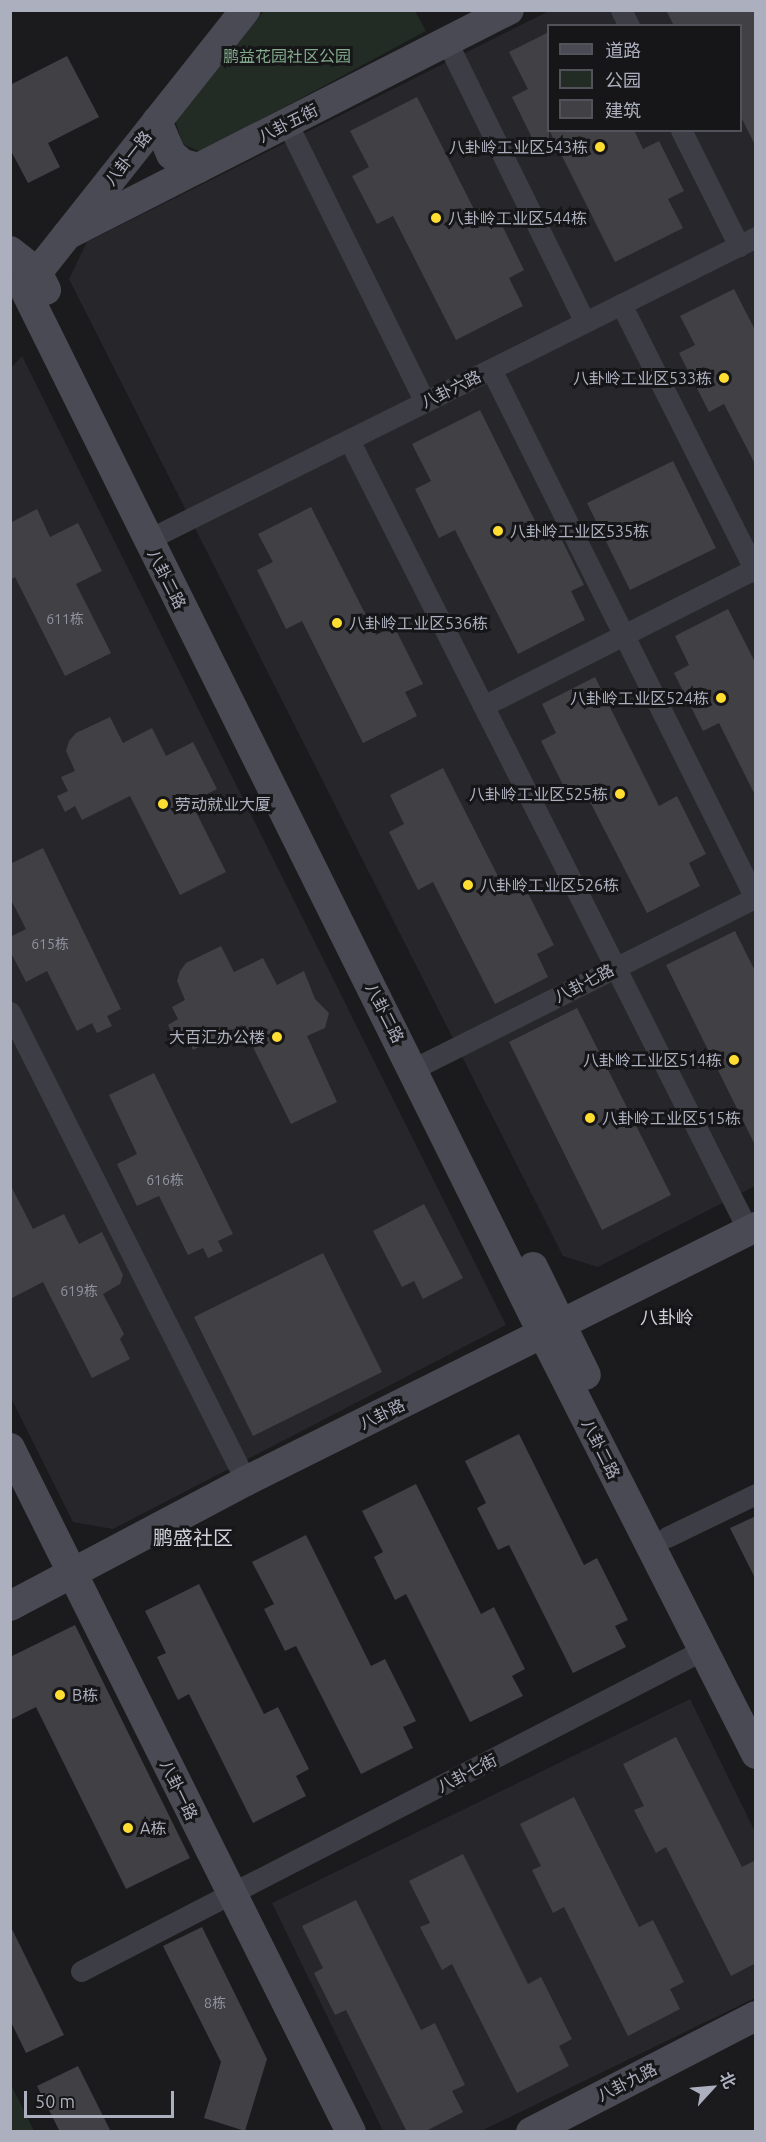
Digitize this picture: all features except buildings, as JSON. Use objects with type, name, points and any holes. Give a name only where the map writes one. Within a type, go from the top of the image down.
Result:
[{"type":"street","name":"八卦一路","points":[[21,286],[67,235],[245,10]]},
{"type":"street","name":"八卦五街","points":[[67,235],[509,10]]},
{"type":"street","points":[[621,10],[628,24]]},
{"type":"street","points":[[447,42],[585,322]]},
{"type":"street","points":[[157,121],[171,154],[183,164],[199,168]]},
{"type":"street","points":[[287,123],[425,402]]},
{"type":"street","points":[[682,132],[747,241]]},
{"type":"street","name":"八卦六路","points":[[156,536],[747,241]]},
{"type":"street","name":"八卦二路","points":[[10,251],[21,286],[156,536],[422,1065],[552,1329],[703,1650],[756,1754]]},
{"type":"street","points":[[483,706],[755,569],[621,304]]},
{"type":"street","points":[[491,369],[755,898]]},
{"type":"street","points":[[349,440],[616,967],[752,1228]]},
{"type":"street","name":"八卦七路","points":[[422,1065],[755,898]]},
{"type":"street","points":[[10,1012],[246,1481]]},
{"type":"street","name":"八卦路","points":[[10,1606],[246,1481],[752,1228]]},
{"type":"street","name":"八卦二路","points":[[552,1329],[667,1537],[756,1713]]},
{"type":"street","name":"八卦一路","points":[[10,1448],[230,1896],[351,2132]]},
{"type":"street","points":[[667,1537],[756,1494]]},
{"type":"street","name":"八卦七街","points":[[81,1971],[703,1650]]},
{"type":"street","name":"八卦九路","points":[[531,2132],[756,2016]]},
{"type":"shaded area","points":[[549,11],[755,11],[755,1186],[598,1267],[563,1256],[69,279],[87,242]]},
{"type":"shaded area","points":[[22,356],[506,1325],[113,1529],[73,1522],[11,1398],[10,369]]},
{"type":"shaded area","points":[[690,1699],[755,1832],[755,1998],[481,2131],[383,2131],[272,1903]]},
{"type":"green space","name":"鹏益花园社区公园","points":[[264,11],[415,11],[426,31],[201,152],[183,144],[175,120]]},
{"type":"green space","points":[[11,2085],[34,2131],[11,2131]]},
{"type":"place","name":"八卦岭工业区543栋","points":[[600,147]]},
{"type":"place","name":"八卦岭工业区544栋","points":[[436,218]]},
{"type":"place","name":"八卦岭工业区533栋","points":[[724,378]]},
{"type":"place","name":"八卦岭工业区535栋","points":[[498,531]]},
{"type":"place","name":"八卦岭工业区536栋","points":[[337,623]]},
{"type":"place","name":"八卦岭工业区524栋","points":[[721,698]]},
{"type":"place","name":"八卦岭工业区525栋","points":[[620,794]]},
{"type":"place","name":"劳动就业大厦","points":[[163,804]]},
{"type":"place","name":"八卦岭工业区526栋","points":[[468,885]]},
{"type":"place","name":"大百汇办公楼","points":[[277,1037]]},
{"type":"place","name":"八卦岭工业区514栋","points":[[734,1060]]},
{"type":"place","name":"八卦岭工业区515栋","points":[[590,1118]]},
{"type":"place","name":"B栋","points":[[60,1695]]},
{"type":"place","name":"A栋","points":[[128,1828]]},
{"type":"district","name":"八卦岭","points":[[667,1317]]},
{"type":"district","name":"鹏盛社区","points":[[193,1537]]}]
